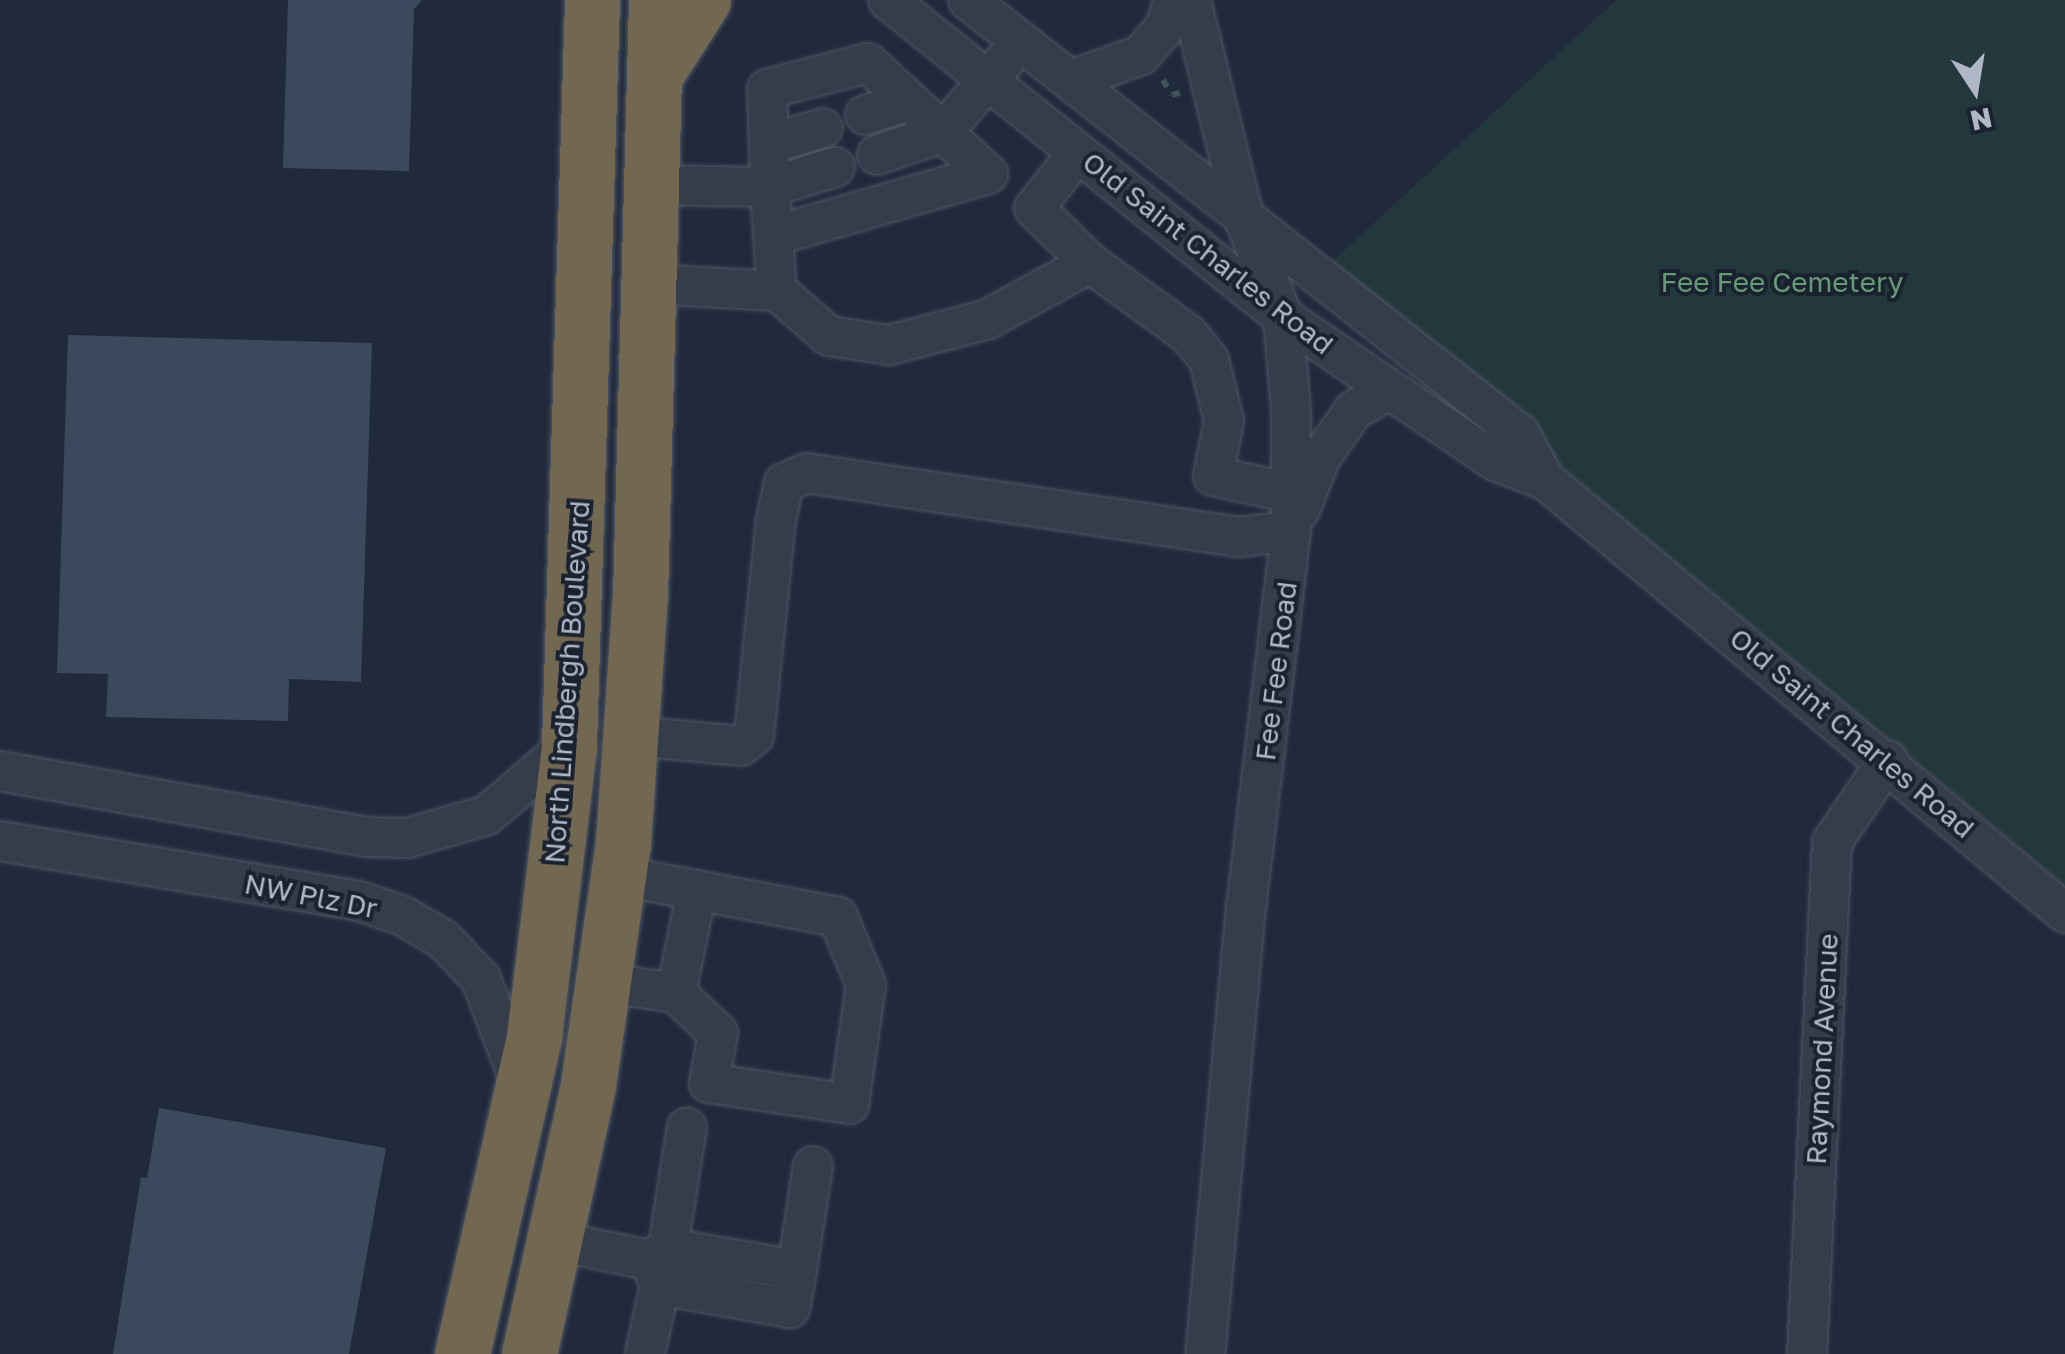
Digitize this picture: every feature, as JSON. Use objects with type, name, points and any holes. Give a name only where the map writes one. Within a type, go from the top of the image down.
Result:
[{"type":"highway","name":"North Lindbergh Boulevard","points":[[462,1354],[524,1092],[568,745],[592,0]]},
{"type":"highway","points":[[528,1354],[557,1241],[606,983],[620,876],[632,736],[656,0]]},
{"type":"highway","points":[[653,79],[703,0]]},
{"type":"street","name":"Old Saint Charles Road","points":[[888,0],[1283,317],[1496,461],[1545,480],[1888,760],[2065,913]]},
{"type":"street","name":"Old Saint Charles Road","points":[[968,0],[1074,79],[1245,221],[1520,434],[1545,480]]},
{"type":"street","points":[[1074,79],[1141,55],[1165,27],[1174,0]]},
{"type":"street","name":"Fee Fee Road","points":[[1191,0],[1245,221],[1283,317],[1291,493],[1291,531],[1246,907],[1206,1354]]},
{"type":"street","points":[[877,155],[942,134],[1021,42]]},
{"type":"street","points":[[777,291],[767,89],[868,63],[942,134],[1034,208],[1090,263],[1189,335],[1209,360],[1224,421],[1213,476],[1291,493]]},
{"type":"street","points":[[864,115],[908,101]]},
{"type":"street","points":[[768,144],[823,128]]},
{"type":"street","points":[[1034,208],[1078,152]]},
{"type":"street","points":[[650,185],[770,187],[836,168]]},
{"type":"street","points":[[773,236],[988,174]]},
{"type":"street","points":[[646,284],[777,291],[829,336],[889,346],[986,320],[1090,263]]},
{"type":"street","points":[[632,736],[741,746],[754,736],[784,483],[806,473],[1238,536],[1291,531],[1321,457],[1354,410],[1389,390]]},
{"type":"street","points":[[0,771],[367,837],[408,838],[486,815],[568,745]]},
{"type":"street","name":"Raymond Avenue","points":[[1807,1354],[1832,842],[1888,760]]},
{"type":"street","name":"NW Plz Dr","points":[[0,842],[359,901],[403,916],[444,940],[481,979],[524,1092]]},
{"type":"street","points":[[606,983],[676,993],[718,1033],[709,1083],[849,1104],[866,985],[838,917],[620,876]]},
{"type":"street","points":[[676,993],[696,890]]},
{"type":"street","points":[[645,1354],[687,1127]]},
{"type":"street","points":[[557,1241],[659,1264],[797,1270],[813,1166]]},
{"type":"path","points":[[1155,66],[1172,95],[1188,90]]},
{"type":"green space","name":"Fee Fee Cemetery","points":[[1616,0],[2065,0],[2065,886],[1323,270]]},
{"type":"building","points":[[288,0],[422,0],[414,9],[409,171],[283,168]]},
{"type":"building","points":[[68,335],[372,343],[361,682],[289,679],[288,721],[106,717],[108,674],[57,673]]},
{"type":"building","points":[[159,1108],[386,1148],[349,1354],[113,1354],[141,1177],[147,1178]]}]
